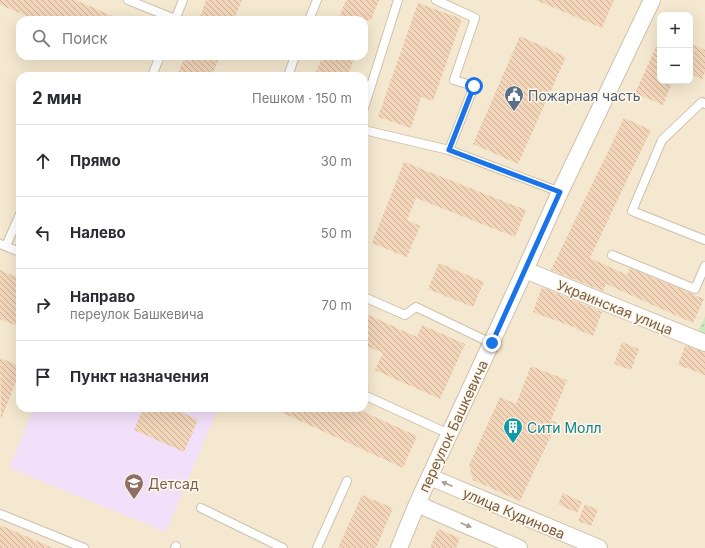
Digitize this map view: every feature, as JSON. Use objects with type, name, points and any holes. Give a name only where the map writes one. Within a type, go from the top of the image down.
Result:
[{"type":"street","name":"переулок Башкевича","points":[[399,548],[417,504],[560,192],[652,0]]},
{"type":"street","name":"Украинская улица","points":[[525,270],[705,343]]},
{"type":"street","name":"улица Кудинова","points":[[430,477],[599,548]]},
{"type":"street","points":[[417,504],[520,548]]},
{"type":"lane","points":[[128,0],[166,16]]},
{"type":"lane","points":[[177,16],[183,0]]},
{"type":"lane","points":[[311,16],[317,0]]},
{"type":"lane","points":[[368,95],[398,0]]},
{"type":"lane","points":[[436,0],[475,18],[454,80],[474,86],[449,150]]},
{"type":"lane","points":[[154,72],[158,60]]},
{"type":"lane","points":[[289,72],[294,60]]},
{"type":"lane","points":[[705,104],[702,102],[662,140],[632,211],[705,240]]},
{"type":"lane","points":[[368,131],[449,150],[560,192]]},
{"type":"lane","points":[[16,221],[3,245],[16,250]]},
{"type":"lane","points":[[612,255],[695,289],[705,266]]},
{"type":"lane","points":[[368,299],[405,315],[416,307],[492,343]]},
{"type":"lane","points":[[368,397],[449,434]]},
{"type":"lane","points":[[317,548],[347,481]]},
{"type":"lane","points":[[201,508],[283,548]]},
{"type":"lane","points":[[0,514],[84,548]]},
{"type":"shaded area","points":[[0,0],[705,0],[705,548],[0,548]]},
{"type":"shaded area","name":"Детсад","points":[[32,412],[216,412],[166,532],[9,468]]},
{"type":"green space","points":[[705,316],[705,335],[698,332]]},
{"type":"building","points":[[0,0],[75,0],[113,16],[27,16],[0,5]]},
{"type":"building","points":[[206,0],[242,0],[236,16],[200,16]]},
{"type":"building","points":[[346,0],[379,0],[371,20],[368,20],[368,16],[340,16]]},
{"type":"building","points":[[536,0],[614,0],[602,28]]},
{"type":"building","points":[[418,3],[462,19],[433,101],[421,97],[411,128],[378,117]]},
{"type":"building","name":"Пожарная часть","points":[[520,36],[566,57],[518,164],[473,144]]},
{"type":"building","points":[[693,44],[705,50],[705,72],[702,80],[693,76]]},
{"type":"building","points":[[657,45],[657,84],[672,84],[663,105],[635,93]]},
{"type":"building","points":[[183,60],[218,60],[214,72],[179,72]]},
{"type":"building","points":[[321,60],[354,60],[349,72],[316,72]]},
{"type":"building","points":[[624,118],[651,130],[590,258],[627,275],[630,268],[704,299],[693,323],[606,284],[603,291],[551,270]]},
{"type":"building","points":[[404,162],[526,210],[515,237],[416,198],[407,220],[420,226],[407,257],[372,243]]},
{"type":"building","points":[[439,263],[484,282],[473,307],[428,289]]},
{"type":"building","points":[[0,270],[16,277],[16,325],[0,319]]},
{"type":"building","points":[[542,287],[602,312],[593,336],[533,312]]},
{"type":"building","points":[[368,315],[417,337],[422,325],[465,344],[440,399],[375,370],[383,353],[368,347]]},
{"type":"building","points":[[622,342],[639,349],[631,370],[614,364]]},
{"type":"building","points":[[685,345],[705,352],[705,375],[678,365]]},
{"type":"building","points":[[0,358],[16,364],[16,381],[1,420]]},
{"type":"building","name":"Сити Молл","points":[[531,366],[567,380],[551,420],[557,423],[520,501],[473,480],[469,465],[500,397],[516,404]]},
{"type":"building","points":[[141,412],[183,412],[198,420],[184,452],[134,430]]},
{"type":"building","points":[[281,412],[364,412],[417,436],[403,468]]},
{"type":"building","points":[[563,493],[582,502],[577,513],[558,504]]},
{"type":"building","points":[[362,495],[393,508],[376,548],[338,548]]},
{"type":"building","points":[[585,504],[598,510],[591,526],[578,521]]},
{"type":"building","points":[[0,525],[53,548],[0,548]]},
{"type":"building","points":[[438,529],[460,538],[456,548],[430,548]]},
{"type":"place","name":"Пожарная часть","points":[[514,112]]},
{"type":"place","name":"Сити Молл","points":[[513,444]]},
{"type":"place","name":"Детсад","points":[[134,500]]},
{"type":"route","points":[[474,86],[449,150],[560,192],[492,343]]}]
